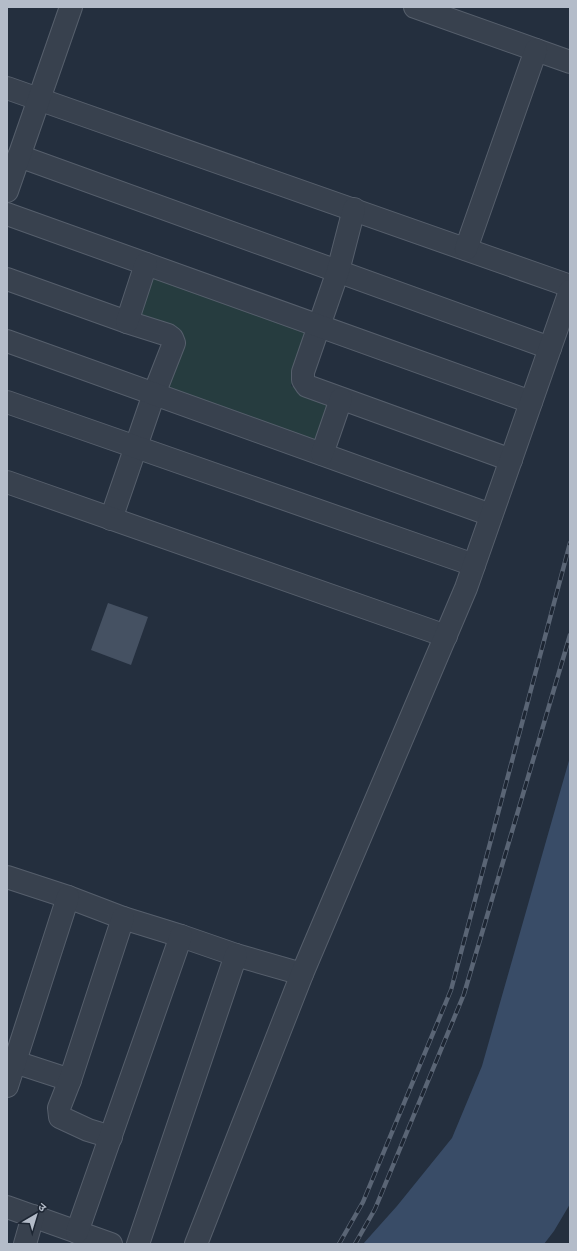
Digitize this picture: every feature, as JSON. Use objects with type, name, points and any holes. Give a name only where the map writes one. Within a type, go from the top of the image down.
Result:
[{"type":"street","points":[[7,191],[71,7]]},
{"type":"street","points":[[415,7],[570,62]]},
{"type":"street","points":[[466,249],[536,50]]},
{"type":"street","points":[[7,88],[570,286]]},
{"type":"street","points":[[19,156],[550,348]]},
{"type":"street","points":[[354,209],[338,271],[303,372],[303,380],[307,386],[511,460]]},
{"type":"street","points":[[7,214],[531,402]]},
{"type":"street","points":[[127,322],[146,264]]},
{"type":"street","points":[[7,279],[168,335],[172,338],[174,343],[154,394],[112,519]]},
{"type":"street","points":[[196,1244],[302,974],[466,588],[570,292]]},
{"type":"street","points":[[7,341],[492,514]]},
{"type":"street","points":[[322,454],[341,399]]},
{"type":"street","points":[[7,402],[474,566]]},
{"type":"street","points":[[7,482],[446,636]]},
{"type":"street","points":[[9,883],[68,897],[123,918],[236,955],[302,974]]},
{"type":"street","points":[[7,1086],[68,897]]},
{"type":"street","points":[[111,1137],[88,1130],[60,1117],[59,1108],[70,1080],[123,918]]},
{"type":"street","points":[[77,1232],[181,936]]},
{"type":"street","points":[[138,1244],[236,955]]},
{"type":"street","points":[[15,1062],[70,1080]]},
{"type":"street","points":[[7,1207],[111,1244]]},
{"type":"street","points":[[25,1244],[33,1216]]},
{"type":"green space","points":[[151,272],[311,329],[291,386],[335,402],[320,447],[161,390],[180,336],[133,320]]},
{"type":"water","points":[[570,757],[570,1204],[554,1231],[544,1244],[363,1244],[397,1206],[452,1138],[482,1066]]},
{"type":"building","points":[[108,603],[148,617],[131,665],[91,650]]},
{"type":"railway","points":[[339,1244],[363,1202],[451,990],[570,543]]},
{"type":"railway","points":[[355,1244],[375,1209],[464,994],[570,635]]}]
